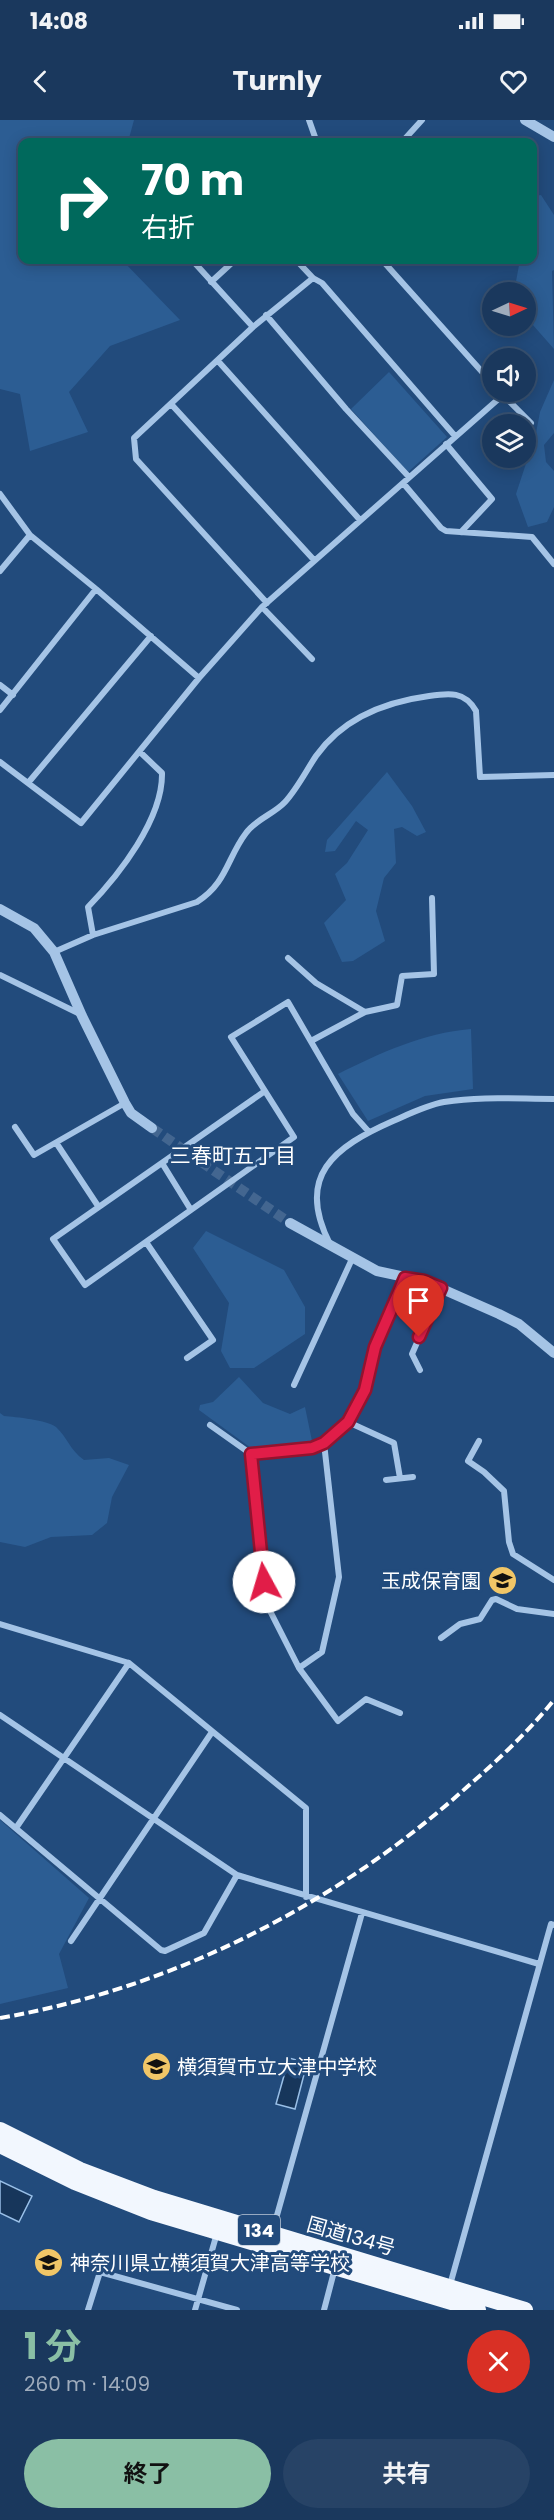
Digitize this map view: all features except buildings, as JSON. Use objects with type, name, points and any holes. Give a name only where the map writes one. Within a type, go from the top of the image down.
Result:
[{"type":"highway","name":"国道134号","points":[[0,2130],[80,2170],[154,2198],[448,2293],[478,2310]]},
{"type":"highway","name":"国道134号","points":[[0,2145],[118,2200],[217,2232],[336,2268],[525,2310]]},
{"type":"street","points":[[309,120],[315,138]]},
{"type":"street","points":[[406,138],[422,120]]},
{"type":"street","points":[[525,120],[554,137]]},
{"type":"street","points":[[195,264],[253,327]]},
{"type":"street","points":[[211,282],[231,264]]},
{"type":"street","points":[[300,264],[313,278],[322,283],[455,436]]},
{"type":"street","points":[[386,264],[482,372]]},
{"type":"street","points":[[312,659],[136,459],[134,438],[266,315],[313,278]]},
{"type":"street","points":[[266,315],[346,410],[410,477]]},
{"type":"street","points":[[218,361],[360,520]]},
{"type":"street","points":[[0,762],[81,823],[199,678],[264,605],[492,402]]},
{"type":"street","points":[[511,402],[522,414]]},
{"type":"street","points":[[171,404],[314,560]]},
{"type":"street","points":[[446,444],[492,499],[461,532]]},
{"type":"street","points":[[403,483],[446,531],[532,537],[554,564]]},
{"type":"street","points":[[0,494],[30,535],[199,678]]},
{"type":"street","points":[[0,571],[30,535]]},
{"type":"street","points":[[0,710],[96,589]]},
{"type":"street","points":[[27,783],[151,636]]},
{"type":"street","points":[[0,685],[13,695]]},
{"type":"street","points":[[54,952],[93,935],[197,902],[212,892],[246,834],[286,801],[318,754],[339,731],[373,708],[454,693],[471,702],[476,711],[480,777],[554,775]]},
{"type":"street","points":[[93,935],[88,907],[126,864],[154,811],[162,787],[162,773],[140,752]]},
{"type":"street","points":[[311,1041],[365,1012],[397,1005],[402,976],[434,974],[432,898]]},
{"type":"street","points":[[0,909],[34,928],[54,952],[82,1016],[131,1113],[152,1128]]},
{"type":"street","points":[[288,958],[316,983],[365,1012]]},
{"type":"street","points":[[0,975],[82,1016]]},
{"type":"street","points":[[265,1091],[53,1239],[85,1285],[294,1137],[231,1037],[288,1002],[353,1114],[369,1132]]},
{"type":"street","points":[[332,1248],[320,1224],[316,1197],[320,1178],[334,1155],[369,1132],[441,1102],[477,1098],[554,1100]]},
{"type":"street","points":[[15,1127],[34,1155],[126,1103]]},
{"type":"street","points":[[57,1144],[98,1206]]},
{"type":"street","points":[[162,1163],[191,1210]]},
{"type":"street","points":[[290,1223],[377,1271],[424,1281],[519,1324],[554,1353]]},
{"type":"street","points":[[146,1242],[213,1340],[187,1358]]},
{"type":"street","points":[[294,1385],[352,1258]]},
{"type":"street","points":[[210,1425],[251,1454],[312,1448],[324,1443],[348,1422],[365,1390],[375,1347],[405,1278]]},
{"type":"street","points":[[420,1370],[411,1354],[441,1288]]},
{"type":"street","points":[[348,1422],[394,1443],[400,1478]]},
{"type":"street","points":[[479,1441],[468,1461],[504,1491],[509,1542],[513,1554],[554,1580]]},
{"type":"street","points":[[299,1668],[322,1652],[339,1577],[324,1443]]},
{"type":"street","points":[[251,1454],[266,1604],[299,1668],[338,1721],[366,1699],[400,1713]]},
{"type":"street","points":[[386,1479],[414,1477]]},
{"type":"street","points":[[441,1638],[460,1624],[477,1621],[492,1600],[496,1599],[517,1610],[554,1614]]},
{"type":"street","points":[[0,1624],[129,1663],[306,1808],[306,1897]]},
{"type":"street","points":[[16,1828],[129,1663]]},
{"type":"street","points":[[0,1715],[237,1875],[539,1964]]},
{"type":"street","points":[[70,1941],[213,1732]]},
{"type":"street","points":[[0,1815],[153,1945],[165,1951],[204,1933],[237,1875]]},
{"type":"street","points":[[271,2234],[362,1912]]},
{"type":"street","points":[[448,2293],[550,1924],[554,1925]]},
{"type":"street","points":[[195,2310],[217,2232]]},
{"type":"street","points":[[324,2310],[336,2268]]},
{"type":"street","points":[[88,2310],[100,2272],[237,2310]]},
{"type":"shaded area","points":[[0,120],[134,120],[129,138],[18,138],[18,264],[126,264],[180,320],[110,346],[69,392],[88,432],[30,451],[20,394],[0,389]]},
{"type":"shaded area","points":[[541,195],[554,215],[554,270],[552,271],[554,349],[536,329],[536,282],[516,282],[519,264],[537,264],[537,196]]},
{"type":"shaded area","points":[[389,372],[447,437],[408,472],[351,409]]},
{"type":"shaded area","points":[[554,380],[554,433],[544,445],[546,462],[554,471],[554,507],[547,522],[528,527],[516,494],[525,468],[536,468],[536,433],[540,412]]},
{"type":"shaded area","points":[[387,772],[412,806],[426,832],[417,836],[402,827],[394,829],[396,863],[384,878],[376,911],[385,941],[353,961],[342,962],[324,923],[346,900],[335,874],[347,863],[368,830],[356,821],[335,851],[325,852],[327,840]]},
{"type":"shaded area","points":[[471,1029],[473,1089],[425,1096],[368,1121],[338,1074],[419,1039]]},
{"type":"shaded area","points":[[206,1231],[284,1270],[305,1307],[305,1334],[254,1368],[230,1368],[221,1351],[229,1303],[193,1248]]},
{"type":"shaded area","points":[[239,1377],[263,1403],[290,1414],[305,1407],[312,1441],[251,1448],[199,1410],[200,1405],[213,1402]]},
{"type":"shaded area","points":[[0,1413],[4,1416],[46,1422],[56,1427],[84,1460],[109,1458],[129,1465],[112,1497],[107,1523],[92,1535],[51,1537],[25,1547],[0,1542]]},
{"type":"shaded area","points":[[0,1820],[89,1898],[59,1954],[68,1988],[0,2004]]},
{"type":"shaded area","points":[[289,2058],[307,2063],[295,2109],[276,2104]]},
{"type":"shaded area","points":[[0,2181],[32,2196],[19,2222],[0,2213]]},
{"type":"tunnel","points":[[152,1128],[290,1223]]},
{"type":"railway","points":[[0,2018],[65,2004],[128,1986],[190,1963],[308,1904],[364,1868],[417,1829],[501,1756],[554,1700]]},
{"type":"place","name":"玉成保育園","points":[[502,1581]]},
{"type":"place","name":"横須賀市立大津中学校","points":[[156,2067]]},
{"type":"place","name":"神奈川県立横須賀大津高等学校","points":[[49,2263]]},
{"type":"district","name":"三春町五丁目","points":[[233,1155]]},
{"type":"route","points":[[264,1582],[251,1454],[312,1448],[324,1443],[348,1422],[365,1390],[375,1347],[405,1278],[424,1281],[441,1288],[419,1337]]}]
